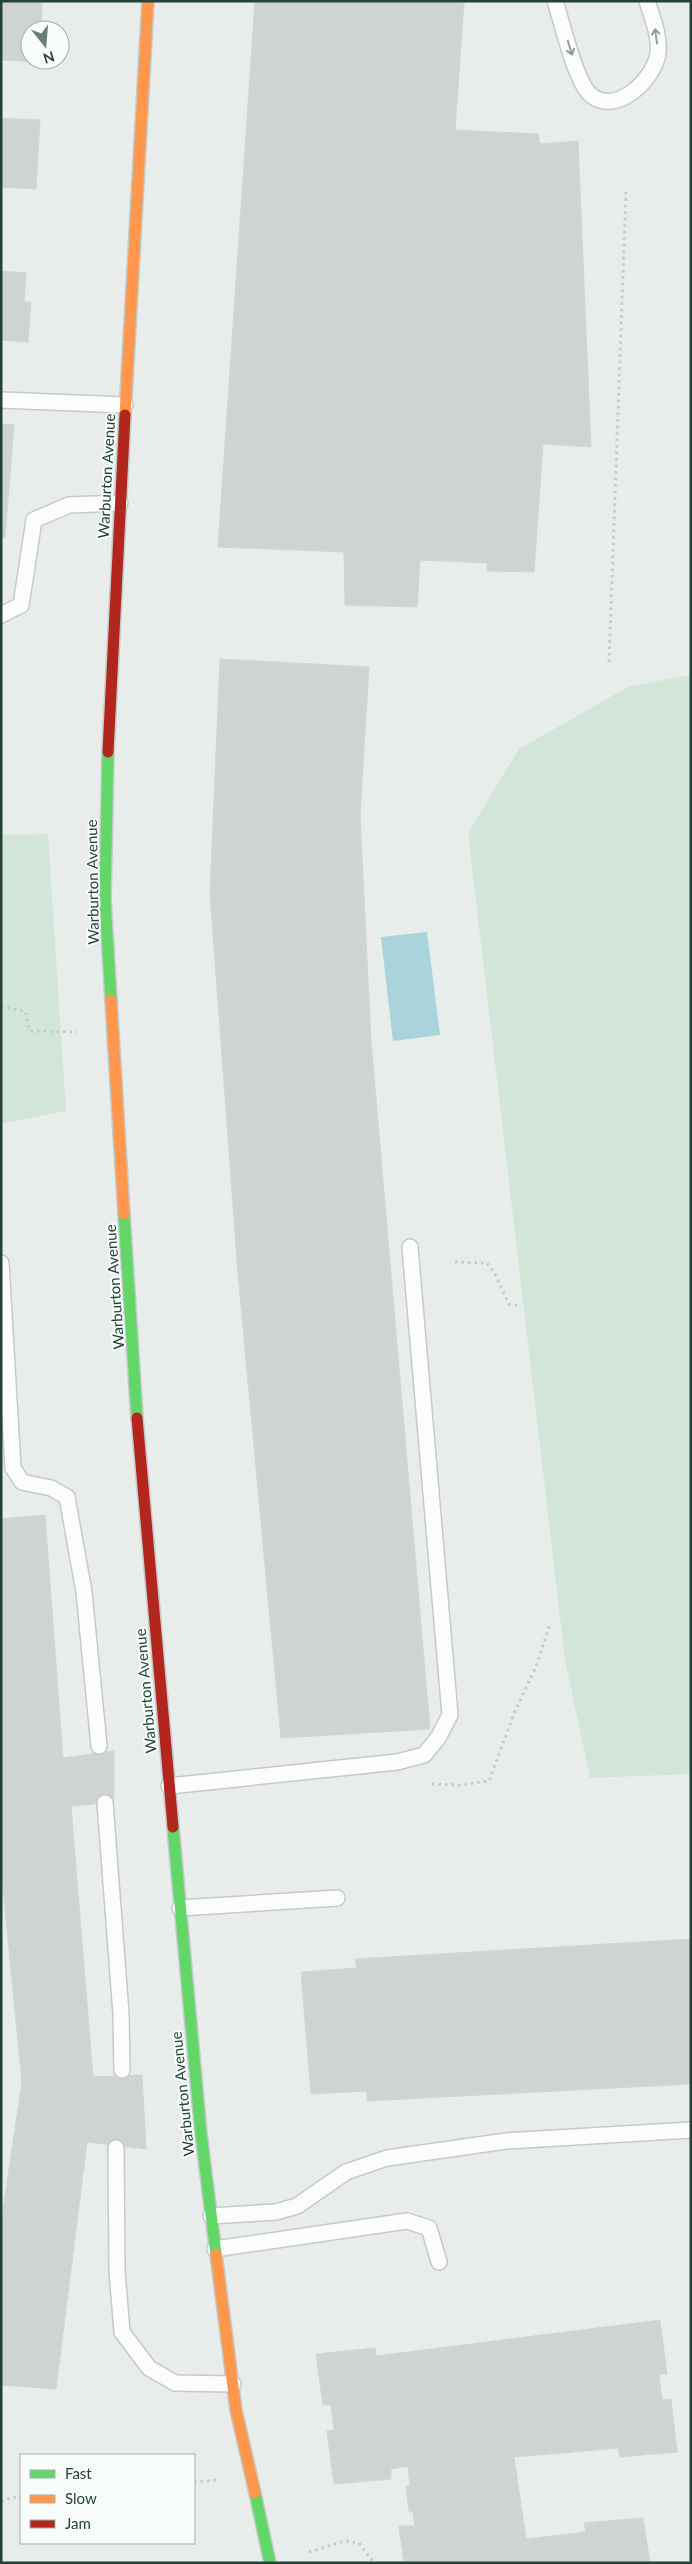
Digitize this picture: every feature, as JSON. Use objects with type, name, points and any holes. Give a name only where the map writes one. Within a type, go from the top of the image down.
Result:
[{"type":"street","name":"Warburton Avenue","points":[[148,1],[109,696],[105,900],[141,1485],[201,2134],[236,2410],[270,2563]]},
{"type":"lane","points":[[555,1],[580,80],[591,96],[605,102],[622,98],[640,86],[654,67],[658,52],[656,31],[647,1]]},
{"type":"lane","points":[[1,400],[125,405]]},
{"type":"lane","points":[[1,615],[21,605],[34,520],[69,505],[120,503]]},
{"type":"lane","points":[[169,1786],[397,1762],[424,1755],[438,1738],[450,1715],[410,1247]]},
{"type":"lane","points":[[1,1264],[13,1468],[22,1482],[51,1488],[67,1497],[84,1592],[99,1746]]},
{"type":"lane","points":[[105,1803],[121,2014],[122,2070]]},
{"type":"lane","points":[[180,1908],[337,1898]]},
{"type":"lane","points":[[211,2216],[276,2212],[297,2206],[346,2172],[387,2158],[506,2141],[691,2130]]},
{"type":"lane","points":[[116,2148],[117,2271],[122,2332],[149,2368],[175,2383],[233,2384]]},
{"type":"lane","points":[[215,2249],[408,2221],[429,2228],[439,2262]]},
{"type":"path","points":[[608,662],[626,192]]},
{"type":"path","points":[[1,1007],[25,1011],[30,1031],[69,1032]]},
{"type":"path","points":[[455,1262],[487,1264],[494,1272],[509,1304],[520,1306]]},
{"type":"path","points":[[430,1783],[460,1785],[489,1781],[515,1711],[535,1669],[550,1624]]},
{"type":"path","points":[[1,2501],[19,2496],[20,2498]]},
{"type":"path","points":[[309,2552],[345,2541],[359,2544],[374,2563]]},
{"type":"green space","points":[[691,675],[691,1774],[590,1778],[565,1660],[468,833],[519,749],[630,686]]},
{"type":"green space","points":[[48,834],[66,1111],[1,1124],[1,835]]},
{"type":"water","points":[[427,932],[440,1035],[393,1041],[381,937]]},
{"type":"building","points":[[1,1],[42,1],[41,20],[20,20],[20,61],[1,60]]},
{"type":"building","points":[[255,1],[464,2],[455,130],[538,134],[540,144],[578,141],[591,447],[543,444],[534,572],[487,571],[487,563],[420,560],[417,607],[345,605],[344,552],[218,547]]},
{"type":"building","points":[[1,118],[40,120],[36,189],[1,187]]},
{"type":"building","points":[[1,271],[26,273],[24,302],[31,302],[28,342],[1,340]]},
{"type":"building","points":[[1,424],[14,425],[5,538],[1,537]]},
{"type":"building","points":[[220,659],[369,667],[360,815],[371,1040],[430,1729],[281,1738],[238,1274],[210,893]]},
{"type":"building","points":[[45,1515],[63,1758],[114,1751],[114,1802],[71,1806],[93,2077],[142,2075],[146,2149],[87,2142],[56,2389],[1,2385],[1,2223],[22,2082],[1,1869],[1,1519]]},
{"type":"building","points":[[691,1939],[691,2084],[367,2101],[367,2091],[311,2094],[301,1972],[357,1968],[355,1959]]},
{"type":"building","points":[[660,2320],[667,2374],[659,2374],[662,2400],[671,2399],[677,2452],[620,2457],[618,2448],[514,2457],[526,2539],[586,2532],[584,2523],[643,2518],[650,2563],[404,2563],[399,2526],[415,2526],[413,2512],[409,2511],[406,2486],[410,2486],[408,2466],[391,2469],[391,2479],[334,2484],[327,2431],[334,2430],[331,2405],[323,2405],[316,2354],[375,2348],[376,2356]]},
{"type":"traffic: fast","points":[[108,752],[105,900],[111,1000]]},
{"type":"traffic: fast","points":[[124,1214],[137,1418]]},
{"type":"traffic: fast","points":[[173,1827],[201,2134],[216,2254]]},
{"type":"traffic: fast","points":[[255,2493],[270,2563]]},
{"type":"traffic: slow","points":[[125,415],[148,1]]},
{"type":"traffic: slow","points":[[111,1000],[124,1214]]},
{"type":"traffic: slow","points":[[216,2254],[236,2410],[255,2493]]},
{"type":"traffic: jam","points":[[108,752],[125,415]]},
{"type":"traffic: jam","points":[[137,1418],[173,1827]]}]
